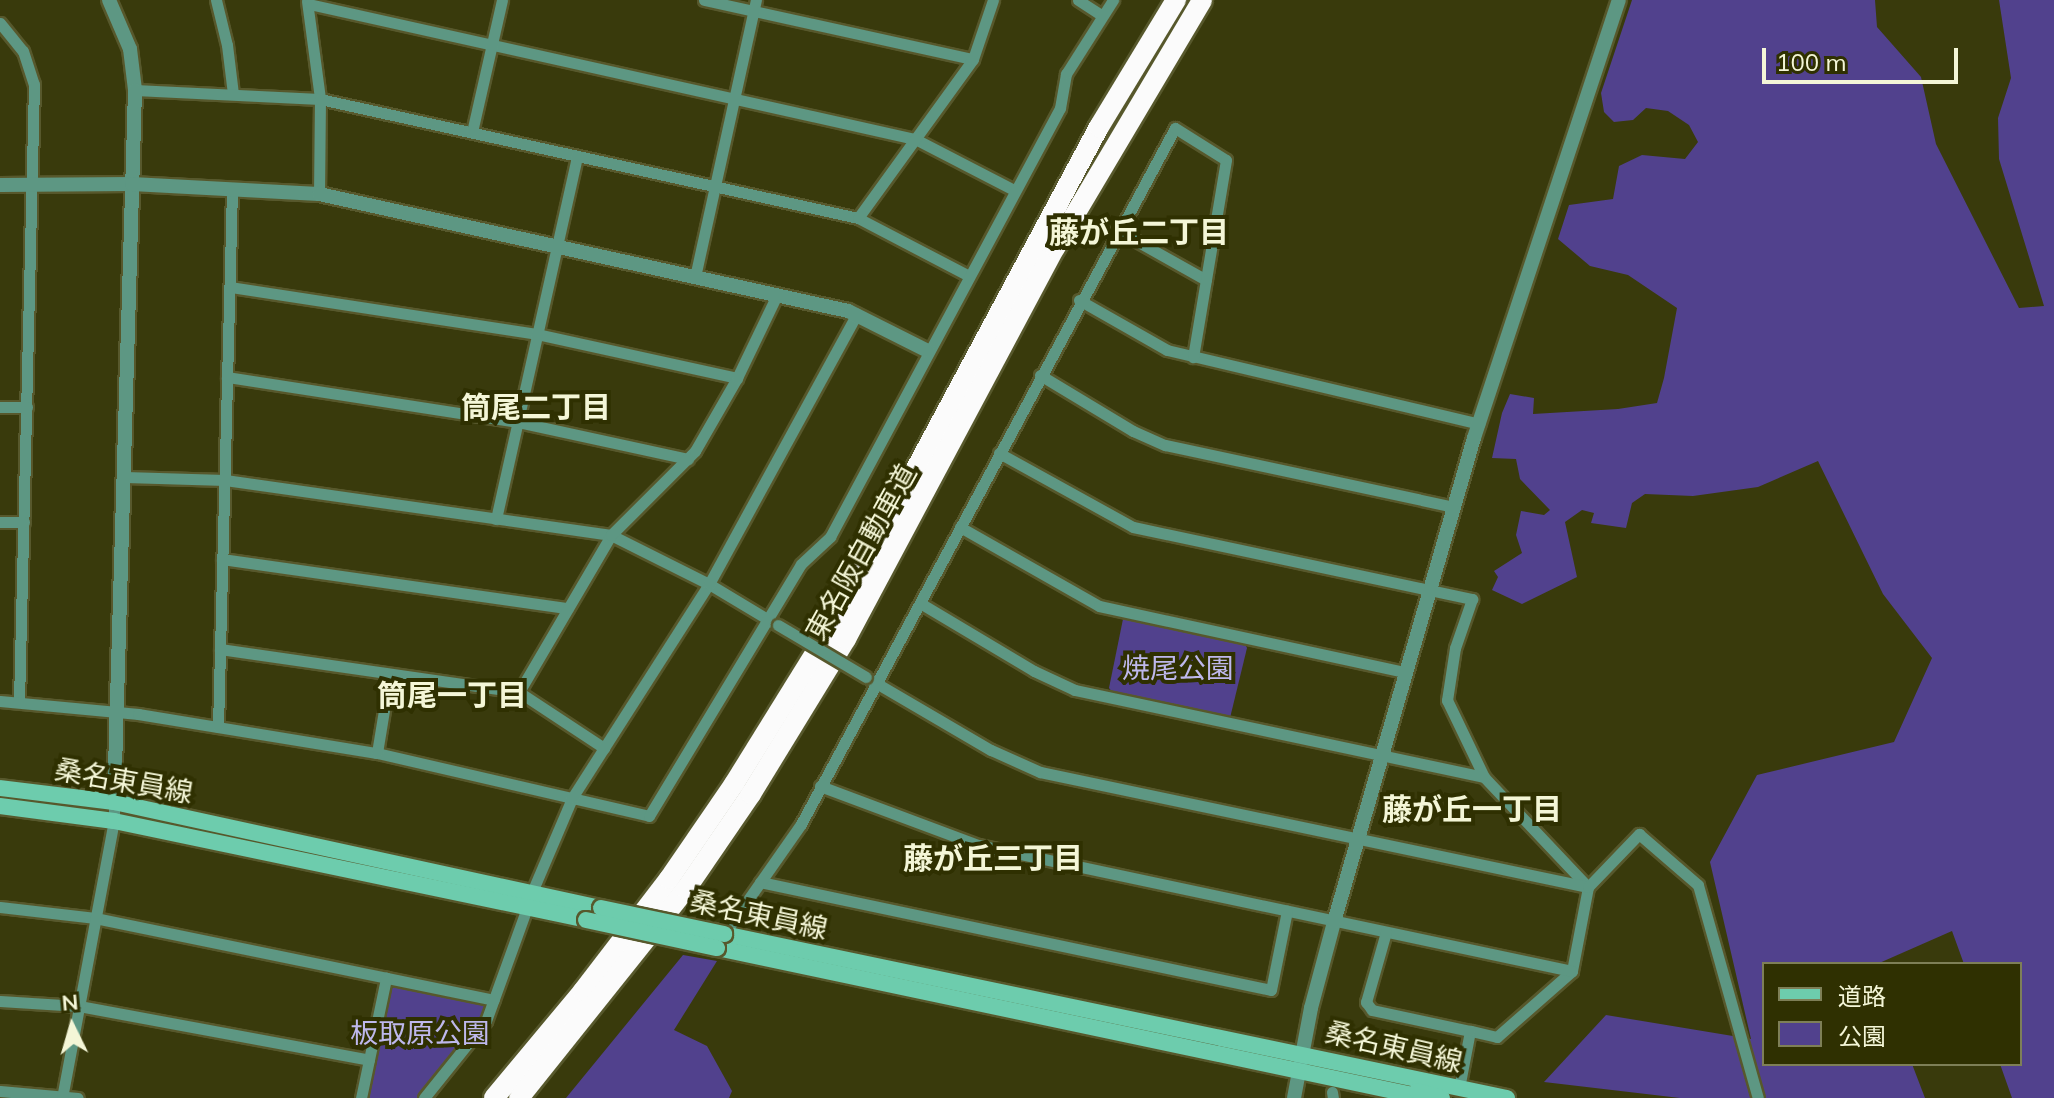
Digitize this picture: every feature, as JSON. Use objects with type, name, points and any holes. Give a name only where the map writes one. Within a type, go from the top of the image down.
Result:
[{"type":"highway","name":"東名阪自動車道","points":[[494,1098],[583,991],[669,879],[734,784],[830,629],[1099,127],[1176,0]]},
{"type":"highway","name":"東名阪自動車道","points":[[519,1098],[676,901],[751,794],[846,639],[1055,248],[1202,0]]},
{"type":"main road","name":"桑名東員線","points":[[0,788],[114,802],[530,900],[586,920],[721,941],[1303,1053],[1507,1098]]},
{"type":"main road","name":"桑名東員線","points":[[0,806],[114,821],[530,900],[601,908],[721,941],[1427,1098]]},
{"type":"main road","points":[[1151,1024],[1168,1033],[1293,1061],[1299,1070]]},
{"type":"main road","points":[[1303,1053],[1314,1069],[1442,1098]]},
{"type":"street","points":[[63,1097],[114,821],[135,90],[127,40],[109,0]]},
{"type":"street","points":[[216,0],[227,45],[233,94]]},
{"type":"street","points":[[472,132],[502,0]]},
{"type":"street","points":[[704,0],[755,5],[973,59]]},
{"type":"street","points":[[858,218],[973,59],[993,0]]},
{"type":"street","points":[[1078,0],[1101,15]]},
{"type":"street","points":[[0,701],[118,712],[377,753],[649,816],[773,622],[801,564],[830,537],[967,275],[1060,108],[1066,74],[1113,0]]},
{"type":"street","points":[[1294,1098],[1334,922],[1429,590],[1479,424],[1619,0]]},
{"type":"street","points":[[319,194],[320,99],[308,2],[915,139],[1014,190]]},
{"type":"street","points":[[695,277],[755,5]]},
{"type":"street","points":[[0,23],[17,41],[33,72],[33,185],[19,702]]},
{"type":"street","points":[[135,90],[320,99],[715,186],[858,218],[967,275]]},
{"type":"street","points":[[721,941],[801,824],[870,679],[920,603],[1079,300],[1175,128],[1226,160],[1193,357]]},
{"type":"street","points":[[496,519],[577,156]]},
{"type":"street","points":[[0,185],[132,184],[319,194],[857,314],[928,351]]},
{"type":"street","points":[[218,727],[232,190]]},
{"type":"street","points":[[1117,230],[1206,280]]},
{"type":"street","points":[[230,287],[537,334],[737,378]]},
{"type":"street","points":[[519,692],[611,535],[688,459],[737,378],[777,295]]},
{"type":"street","points":[[1079,300],[1167,350],[1479,424]]},
{"type":"street","points":[[424,1098],[486,1021],[530,900],[572,798],[709,584],[857,314]]},
{"type":"street","points":[[1040,375],[1133,431],[1165,445],[1454,507]]},
{"type":"street","points":[[227,377],[518,422],[688,459]]},
{"type":"street","points":[[0,407],[27,407]]},
{"type":"street","points":[[999,453],[1133,527],[1472,599],[1455,648],[1446,690],[1484,777],[1588,887]]},
{"type":"street","points":[[125,477],[225,480],[611,535],[709,584],[991,750],[1040,772],[1588,887]]},
{"type":"street","points":[[0,522],[24,522]]},
{"type":"street","points":[[960,527],[1099,606],[1405,672]]},
{"type":"street","points":[[222,559],[568,608]]},
{"type":"street","points":[[920,603],[1034,671],[1075,690],[1484,777]]},
{"type":"street","points":[[220,649],[519,692],[604,748]]},
{"type":"street","points":[[377,753],[390,674]]},
{"type":"street","points":[[820,786],[978,845],[1572,971]]},
{"type":"street","points":[[1386,932],[1366,1002],[1372,1010],[1497,1037],[1572,971],[1588,887],[1639,834],[1698,885],[1758,1098]]},
{"type":"street","points":[[760,882],[1271,990],[1287,911]]},
{"type":"street","points":[[0,907],[95,918],[494,1000]]},
{"type":"street","points":[[361,1098],[386,978]]},
{"type":"street","points":[[0,1001],[79,1006],[369,1060]]},
{"type":"street","points":[[1459,1088],[1470,1031]]},
{"type":"street","points":[[0,1091],[78,1098]]},
{"type":"green space","points":[[1632,0],[1875,0],[1877,27],[1921,77],[1936,144],[2019,308],[2044,306],[1999,159],[1998,118],[2011,78],[1999,0],[2054,0],[2054,1098],[2012,1098],[2001,1066],[2022,1066],[2022,962],[1963,962],[1952,931],[1882,962],[1762,962],[1762,1066],[1913,1066],[1925,1098],[1680,1098],[1544,1082],[1606,1015],[1751,1039],[1710,862],[1757,775],[1894,742],[1932,658],[1883,594],[1818,461],[1758,487],[1693,496],[1645,494],[1632,503],[1626,528],[1591,523],[1594,513],[1582,510],[1565,522],[1577,577],[1522,604],[1492,590],[1498,577],[1494,571],[1522,553],[1516,535],[1521,511],[1544,515],[1550,510],[1520,479],[1516,459],[1492,458],[1502,413],[1510,394],[1534,398],[1533,414],[1618,409],[1657,403],[1664,378],[1677,308],[1628,275],[1590,266],[1558,239],[1569,205],[1613,199],[1619,166],[1642,155],[1685,159],[1698,142],[1689,125],[1668,111],[1646,108],[1633,120],[1614,122],[1604,112],[1601,93]]},
{"type":"green space","name":"焼尾公園","points":[[1123,619],[1245,644],[1247,648],[1230,718],[1112,692],[1109,688]]},
{"type":"green space","points":[[683,955],[717,961],[674,1030],[707,1046],[732,1091],[729,1098],[566,1098]]},
{"type":"green space","name":"板取原公園","points":[[396,986],[484,1005],[485,1012],[417,1098],[367,1098],[389,990]]},
{"type":"district","name":"藤が丘二丁目","points":[[1139,232]]},
{"type":"district","name":"筒尾二丁目","points":[[536,407]]},
{"type":"district","name":"筒尾一丁目","points":[[452,695]]},
{"type":"district","name":"藤が丘一丁目","points":[[1472,809]]},
{"type":"district","name":"藤が丘三丁目","points":[[993,858]]}]
